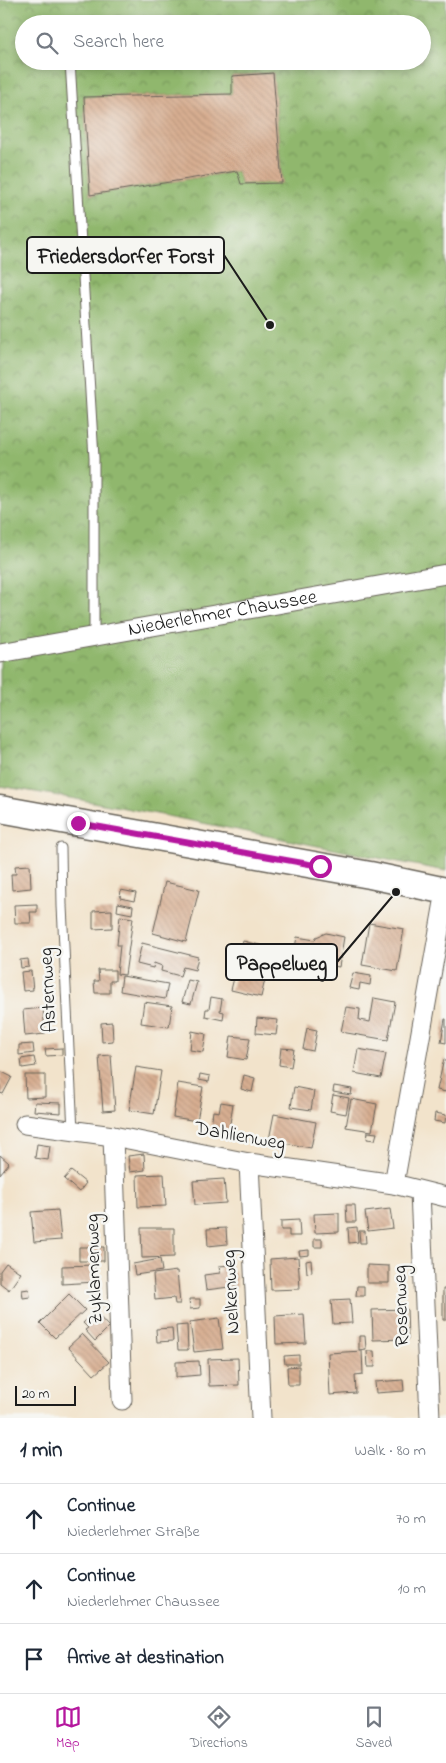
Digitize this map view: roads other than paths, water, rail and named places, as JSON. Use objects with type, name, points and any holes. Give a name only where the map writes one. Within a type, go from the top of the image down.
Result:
[{"type":"main road","points":[[0,809],[446,891]]},
{"type":"street","name":"Niederlehmer Chaussee","points":[[0,652],[446,574]]},
{"type":"street","points":[[394,1184],[446,891]]},
{"type":"street","name":"Dahlienweg","points":[[25,1124],[113,1136],[249,1163],[394,1184],[446,1197]]},
{"type":"street","name":"Zyklamenweg","points":[[113,1136],[122,1400]]},
{"type":"street","name":"Nelkenweg","points":[[249,1163],[261,1418]]},
{"type":"street","name":"Rosenweg","points":[[420,1192],[430,1418]]},
{"type":"lane","points":[[71,70],[94,458],[94,636]]},
{"type":"lane","name":"Asternweg","points":[[61,848],[73,1131]]},
{"type":"place","name":"Friedersdorfer Forst","points":[[270,325]]},
{"type":"place","name":"Pappelweg","points":[[396,892]]}]
